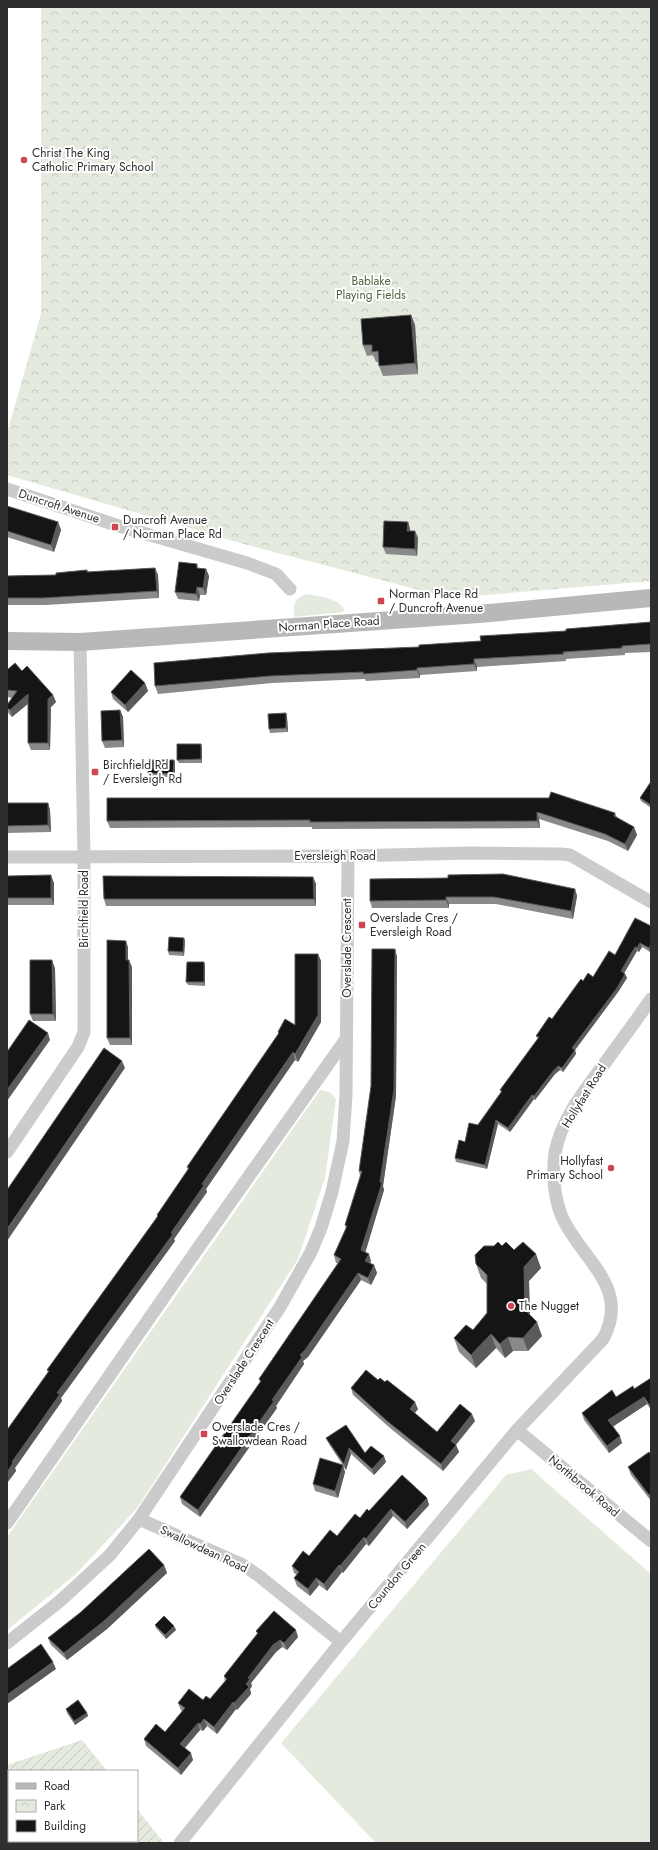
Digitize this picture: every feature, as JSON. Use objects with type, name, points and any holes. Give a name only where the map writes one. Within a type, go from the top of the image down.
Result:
[{"type":"street","name":"Duncroft Avenue","points":[[7,489],[120,526],[247,563],[276,574],[290,589]]},
{"type":"street","name":"Norman Place Road","points":[[7,641],[80,642],[479,614],[651,598]]},
{"type":"street","name":"Birchfield Road","points":[[7,1152],[78,1047],[84,1032],[84,856],[80,642]]},
{"type":"street","name":"Eversleigh Road","points":[[7,857],[348,856],[470,853],[560,854],[570,855],[651,902]]},
{"type":"street","name":"Overslade Crescent","points":[[7,1643],[60,1601],[110,1555],[139,1519],[280,1307],[311,1252],[321,1228],[332,1192],[343,1141],[346,1094],[348,856]]},
{"type":"street","name":"Hollyfast Road","points":[[613,1311],[612,1298],[608,1287],[576,1242],[562,1217],[556,1195],[553,1173],[555,1152],[562,1132],[583,1094],[651,999]]},
{"type":"street","points":[[7,1523],[182,1270],[346,1039]]},
{"type":"street","name":"Coundon Green","points":[[180,1843],[341,1642],[517,1430],[603,1339],[610,1327],[613,1311]]},
{"type":"street","name":"Northbrook Road","points":[[517,1430],[651,1541]]},
{"type":"street","name":"Swallowdean Road","points":[[139,1519],[243,1565],[259,1576],[341,1642]]},
{"type":"green space","name":"Bablake Playing Fields","points":[[41,7],[651,7],[651,581],[450,598],[247,545],[7,475],[7,433],[41,314]]},
{"type":"green space","points":[[306,594],[333,600],[342,606],[344,610],[343,612],[294,617],[295,603],[299,598]]},
{"type":"green space","points":[[320,1090],[330,1092],[336,1099],[325,1178],[298,1259],[138,1507],[76,1574],[7,1630],[7,1537]]},
{"type":"green space","points":[[531,1469],[651,1574],[651,1843],[376,1843],[281,1743],[506,1475]]},
{"type":"green space","points":[[82,1740],[106,1770],[8,1770],[8,1842],[138,1842],[138,1810],[164,1843],[7,1843],[7,1765]]},
{"type":"building","points":[[411,315],[415,363],[379,366],[378,351],[372,352],[372,345],[363,345],[361,319]]},
{"type":"building","points":[[7,506],[58,522],[51,545],[7,531]]},
{"type":"building","points":[[384,521],[408,522],[407,531],[415,531],[415,549],[383,547]]},
{"type":"building","points":[[179,562],[197,564],[197,568],[206,569],[203,588],[197,587],[196,594],[175,592]]},
{"type":"building","points":[[155,568],[157,591],[43,598],[7,598],[7,576],[56,575],[56,573],[87,570],[87,572]]},
{"type":"building","points":[[651,622],[651,644],[622,646],[622,648],[563,652],[564,654],[474,659],[474,664],[417,668],[417,670],[363,674],[363,672],[270,676],[155,686],[154,663],[268,653],[419,647],[419,645],[481,641],[480,636],[566,631],[566,629]]},
{"type":"building","points":[[15,663],[22,671],[27,666],[53,695],[48,699],[48,743],[28,743],[28,694],[10,710],[7,708],[7,705],[17,691],[7,690],[7,670]]},
{"type":"building","points":[[131,670],[145,683],[125,705],[111,692]]},
{"type":"building","points":[[120,710],[122,740],[102,741],[101,711]]},
{"type":"building","points":[[286,713],[286,728],[269,729],[268,714]]},
{"type":"building","points":[[177,744],[201,744],[201,759],[177,760]]},
{"type":"building","points":[[149,760],[174,760],[173,774],[148,773]]},
{"type":"building","points":[[650,783],[651,784],[651,805],[640,798]]},
{"type":"building","points":[[551,792],[615,813],[614,816],[634,827],[625,844],[605,834],[537,812],[537,821],[107,821],[107,798],[549,798]]},
{"type":"building","points":[[7,803],[48,803],[48,825],[7,826]]},
{"type":"building","points":[[503,874],[575,889],[571,911],[494,897],[446,897],[446,900],[370,901],[370,879],[448,878],[448,875]]},
{"type":"building","points":[[51,875],[51,898],[7,898],[7,876]]},
{"type":"building","points":[[103,876],[313,877],[314,899],[104,899]]},
{"type":"building","points":[[635,918],[651,926],[651,944],[649,948],[640,943],[637,948],[635,947],[621,971],[625,974],[617,988],[572,1048],[575,1050],[562,1068],[558,1066],[554,1070],[534,1096],[532,1095],[508,1128],[496,1120],[485,1165],[455,1158],[459,1140],[465,1142],[469,1123],[478,1125],[502,1091],[500,1090],[539,1037],[536,1036],[549,1017],[552,1019],[581,979],[583,981],[588,973],[593,977],[609,951],[615,955]]},
{"type":"building","points":[[169,937],[184,938],[183,952],[168,951]]},
{"type":"building","points":[[107,940],[126,941],[126,960],[129,960],[130,1038],[107,1038]]},
{"type":"building","points":[[372,949],[395,949],[394,1089],[380,1182],[382,1183],[361,1250],[369,1254],[365,1261],[374,1265],[368,1278],[358,1273],[300,1355],[302,1357],[272,1400],[274,1401],[198,1510],[180,1497],[261,1381],[259,1379],[341,1259],[334,1255],[347,1226],[345,1225],[362,1171],[359,1171],[371,1086]]},
{"type":"building","points":[[295,954],[318,954],[318,1015],[295,1054],[293,1052],[202,1184],[204,1185],[171,1233],[173,1234],[57,1393],[60,1394],[12,1462],[13,1463],[7,1472],[7,1430],[49,1371],[47,1370],[158,1216],[157,1215],[189,1168],[187,1167],[279,1033],[278,1032],[285,1019],[295,1025]]},
{"type":"building","points":[[30,960],[52,960],[53,1014],[30,1014]]},
{"type":"building","points":[[187,962],[204,962],[204,982],[186,982]]},
{"type":"building","points":[[29,1020],[48,1033],[7,1090],[7,1052]]},
{"type":"building","points":[[104,1048],[122,1061],[7,1229],[7,1190]]},
{"type":"building","name":"The Nugget","points":[[498,1242],[502,1246],[506,1242],[514,1250],[523,1242],[536,1254],[524,1267],[525,1310],[537,1322],[523,1338],[508,1337],[500,1344],[491,1334],[471,1355],[454,1338],[466,1325],[473,1330],[487,1313],[487,1275],[476,1264],[475,1255],[484,1246],[494,1246]]},
{"type":"building","points":[[366,1370],[378,1380],[380,1378],[385,1382],[387,1380],[415,1402],[410,1409],[437,1432],[460,1404],[472,1414],[451,1441],[456,1445],[441,1464],[387,1421],[351,1388]]},
{"type":"building","points":[[651,1378],[651,1407],[644,1397],[608,1420],[620,1436],[607,1446],[582,1413],[612,1390],[616,1397],[633,1386],[634,1389]]},
{"type":"building","points":[[346,1425],[365,1453],[371,1446],[384,1456],[372,1469],[349,1448],[344,1464],[326,1438]]},
{"type":"building","points":[[649,1452],[651,1455],[651,1493],[649,1495],[628,1467]]},
{"type":"building","points":[[320,1458],[343,1465],[335,1491],[313,1484]]},
{"type":"building","points":[[402,1475],[427,1498],[405,1522],[391,1509],[366,1539],[364,1537],[324,1584],[316,1578],[308,1589],[294,1578],[299,1572],[292,1566],[303,1551],[309,1556],[330,1530],[337,1536],[355,1514],[360,1518],[367,1509],[369,1511]]},
{"type":"building","points":[[149,1549],[164,1565],[104,1621],[64,1653],[48,1638],[81,1612]]},
{"type":"building","points":[[274,1611],[296,1630],[284,1643],[280,1640],[273,1645],[248,1678],[250,1679],[246,1684],[249,1687],[234,1703],[233,1702],[214,1727],[204,1719],[200,1724],[198,1723],[180,1744],[191,1753],[178,1768],[144,1739],[156,1724],[165,1732],[185,1708],[178,1703],[189,1689],[203,1700],[206,1696],[210,1699],[227,1679],[224,1676],[258,1633],[256,1631]]},
{"type":"building","points":[[164,1616],[174,1626],[165,1635],[155,1625]]},
{"type":"building","points":[[41,1644],[53,1662],[7,1695],[7,1669]]},
{"type":"building","points":[[78,1700],[87,1713],[74,1721],[66,1709]]},
{"type":"place","name":"Christ The King Catholic Primary School","points":[[24,160]]},
{"type":"place","name":"Duncroft Avenue / Norman Place Rd","points":[[115,527]]},
{"type":"place","name":"Norman Place Rd / Duncroft Avenue","points":[[381,601]]},
{"type":"place","name":"Birchfield Rd / Eversleigh Rd","points":[[95,772]]},
{"type":"place","name":"Overslade Cres / Eversleigh Road","points":[[362,925]]},
{"type":"place","name":"Hollyfast Primary School","points":[[611,1168]]},
{"type":"place","name":"The Nugget","points":[[511,1306]]},
{"type":"place","name":"Overslade Cres / Swallowdean Road","points":[[204,1434]]}]
